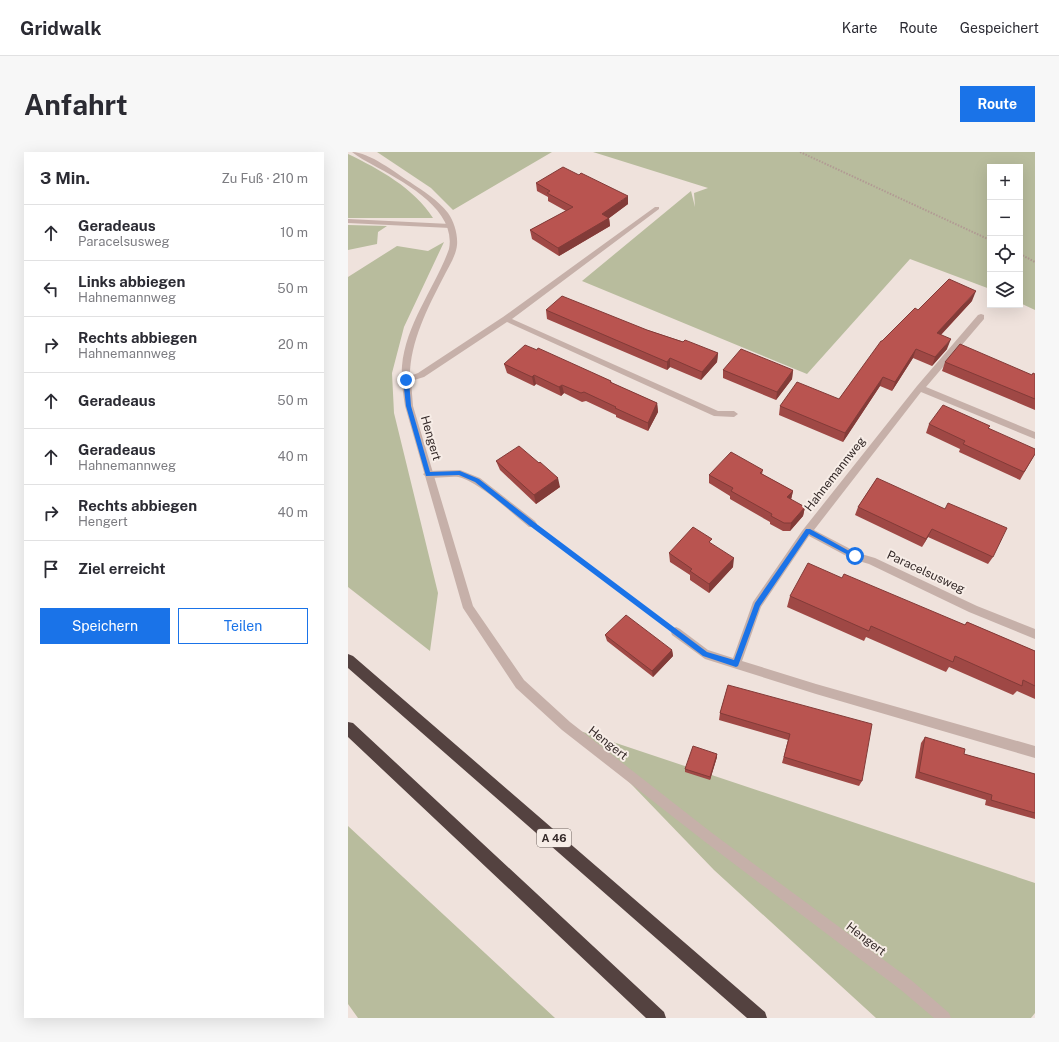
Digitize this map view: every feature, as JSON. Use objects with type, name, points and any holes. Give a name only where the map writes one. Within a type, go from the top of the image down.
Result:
[{"type":"highway","name":"A 46","points":[[348,660],[664,933],[759,1018]]},
{"type":"highway","points":[[348,728],[658,1018]]},
{"type":"street","name":"Hengert","points":[[355,152],[374,162],[428,198],[445,215],[450,226],[454,248],[434,287],[408,353],[406,380],[409,406],[468,608],[520,684],[566,726],[708,837],[906,985],[944,1018]]},
{"type":"street","points":[[406,380],[421,375],[506,319],[657,208]]},
{"type":"street","points":[[348,221],[450,226]]},
{"type":"street","name":"Hahnemannweg","points":[[736,664],[757,605],[808,531],[920,388],[981,317]]},
{"type":"street","points":[[506,319],[717,414],[734,414]]},
{"type":"street","points":[[920,388],[1035,436]]},
{"type":"street","points":[[428,474],[460,473],[477,480],[532,524]]},
{"type":"street","name":"Paracelsusweg","points":[[808,531],[855,556],[872,561],[973,609],[1035,634]]},
{"type":"street","points":[[676,632],[705,654],[816,689],[1035,752]]},
{"type":"path","points":[[800,152],[987,239]]},
{"type":"path","points":[[1023,256],[1035,262]]},
{"type":"path","points":[[532,524],[676,632]]},
{"type":"green space","points":[[377,152],[552,152],[453,210],[431,188]]},
{"type":"green space","points":[[593,152],[1035,152],[1035,310],[1023,304],[1023,164],[987,164],[987,288],[910,259],[807,374],[582,281],[691,191],[695,207],[694,193],[708,188]]},
{"type":"green space","points":[[348,154],[395,180],[416,197],[433,218],[348,218]]},
{"type":"green space","points":[[348,225],[387,226],[378,232],[377,244],[348,250]]},
{"type":"green space","points":[[444,242],[404,327],[392,373],[394,413],[438,593],[430,651],[348,587],[348,277],[397,246],[428,251]]},
{"type":"green space","points":[[580,731],[1035,883],[1035,1013],[1031,1018],[876,1018],[714,870]]},
{"type":"green space","points":[[348,826],[555,1018],[358,1018],[348,1004]]},
{"type":"building","points":[[563,167],[579,175],[581,173],[628,196],[602,214],[609,218],[558,248],[530,230],[573,207],[547,193],[550,191],[536,183]]},
{"type":"building","points":[[949,279],[976,291],[937,333],[951,339],[935,357],[916,349],[895,382],[883,377],[845,433],[780,406],[797,382],[839,399],[881,341],[915,308],[918,310]]},
{"type":"building","points":[[562,296],[647,330],[683,342],[685,340],[718,353],[702,372],[670,358],[667,362],[546,310]]},
{"type":"building","points":[[960,344],[1032,375],[1033,373],[1035,374],[1035,399],[945,362]]},
{"type":"building","points":[[525,345],[537,350],[538,348],[657,403],[648,423],[584,392],[581,393],[562,385],[559,387],[534,375],[532,377],[504,364]]},
{"type":"building","points":[[741,349],[793,370],[777,392],[723,370]]},
{"type":"building","points":[[943,405],[990,426],[988,428],[1035,449],[1035,454],[1024,472],[963,444],[965,441],[929,424]]},
{"type":"building","points":[[519,446],[558,478],[534,495],[496,461]]},
{"type":"building","points":[[731,452],[763,470],[760,473],[793,491],[787,497],[805,507],[791,523],[784,523],[771,516],[772,514],[731,491],[733,488],[709,475]]},
{"type":"building","points":[[877,478],[945,509],[948,503],[1007,528],[993,557],[932,529],[926,539],[858,507]]},
{"type":"building","points":[[693,527],[712,539],[709,542],[734,558],[709,584],[690,571],[692,569],[669,553]]},
{"type":"building","points":[[808,563],[842,578],[844,574],[965,625],[967,622],[1035,651],[1035,686],[1023,680],[1022,686],[955,656],[953,662],[871,626],[869,631],[790,596]]},
{"type":"building","points":[[626,615],[672,650],[652,671],[605,635]]},
{"type":"building","points":[[728,685],[872,724],[862,781],[784,757],[790,734],[720,713]]},
{"type":"building","points":[[925,737],[965,749],[964,754],[1035,774],[1035,813],[991,800],[992,795],[919,772]]},
{"type":"building","points":[[693,746],[717,754],[710,777],[685,769]]},
{"type":"route","points":[[406,380],[409,406],[428,474],[460,473],[477,480],[532,524],[705,654],[736,664],[757,605],[808,531],[855,556]]}]
